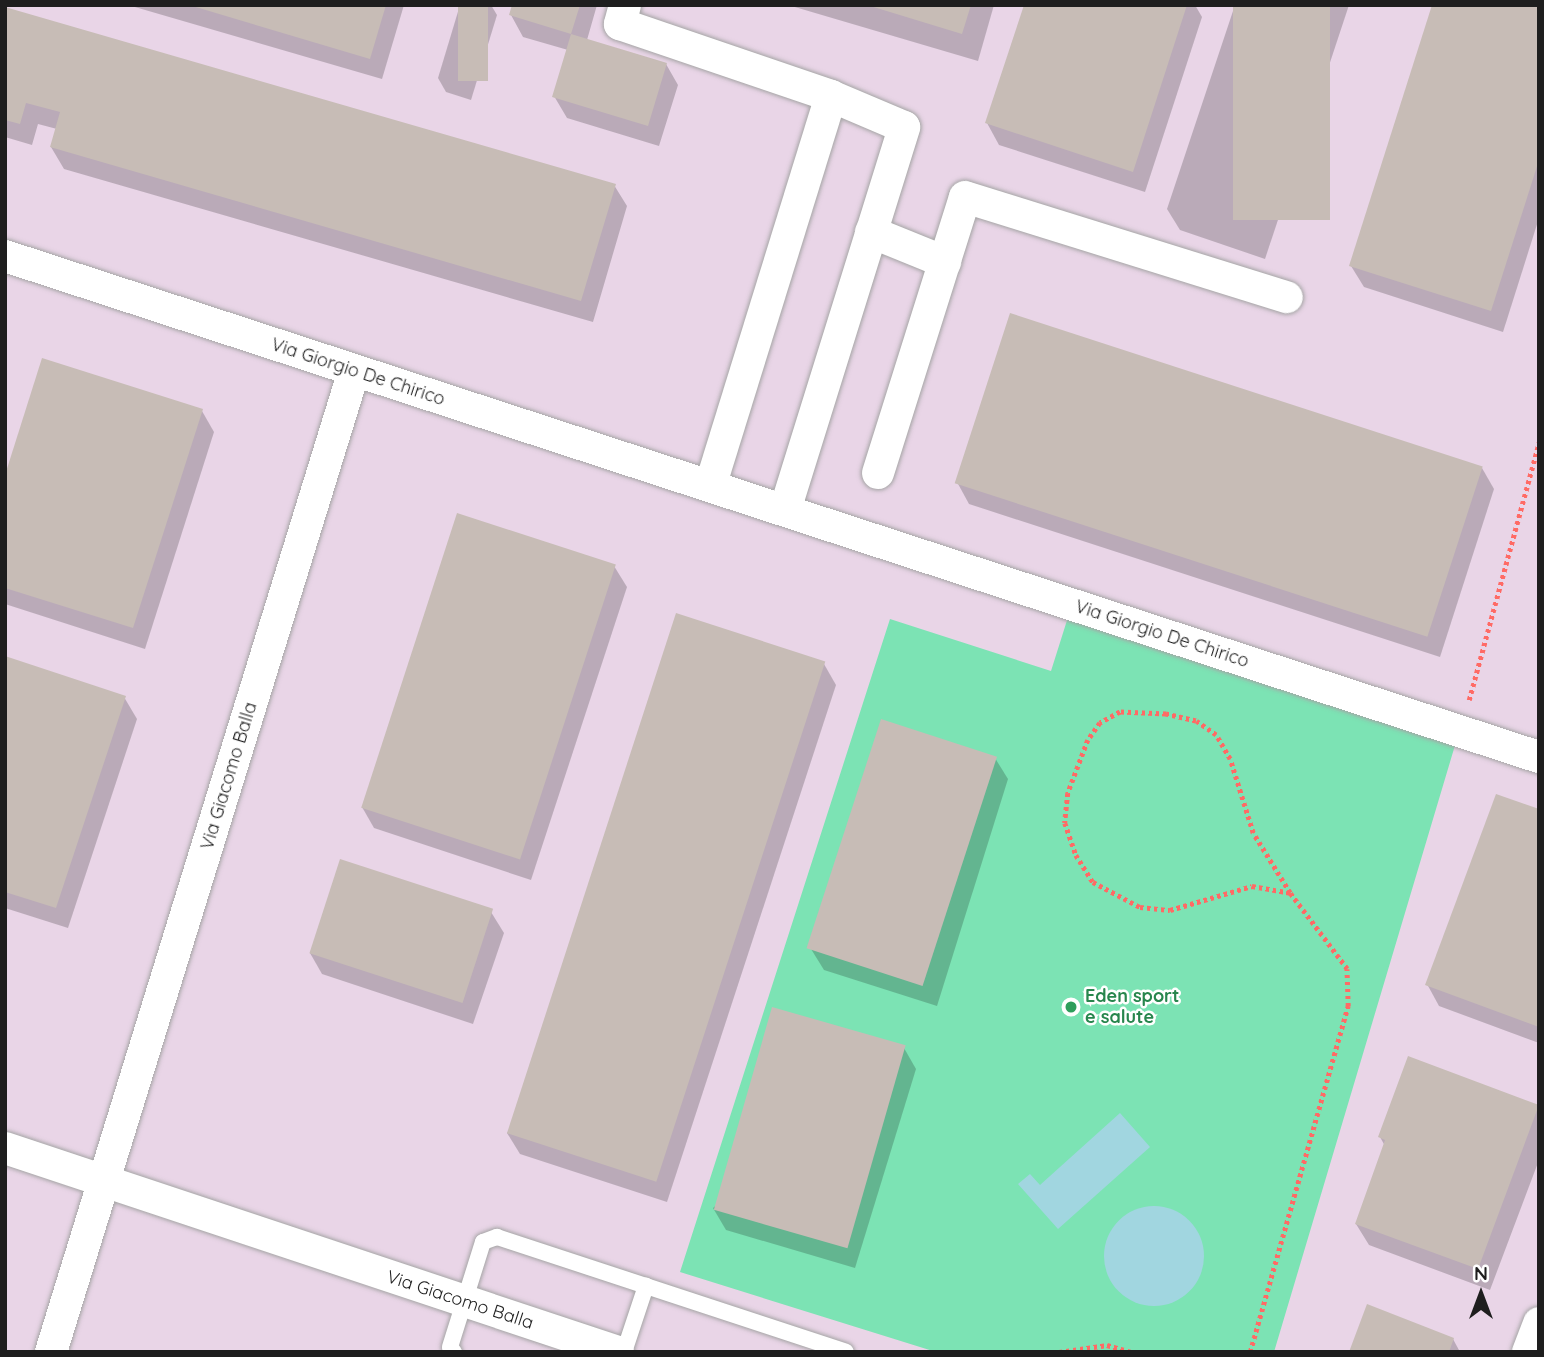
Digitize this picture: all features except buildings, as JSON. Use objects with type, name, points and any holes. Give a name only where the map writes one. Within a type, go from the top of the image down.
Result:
[{"type":"street","points":[[625,5],[620,24],[831,96],[904,127],[785,510]]},
{"type":"street","points":[[710,486],[831,96]]},
{"type":"street","points":[[878,473],[965,197],[1287,297]]},
{"type":"street","points":[[871,232],[945,262]]},
{"type":"street","name":"Via Giorgio De Chirico","points":[[5,256],[1539,757]]},
{"type":"street","name":"Via Giacomo Balla","points":[[51,1352],[354,371]]},
{"type":"street","name":"Via Giacomo Balla","points":[[5,1148],[618,1352]]},
{"type":"street","points":[[1528,1352],[1539,1323]]},
{"type":"lane","points":[[454,1352],[450,1346],[483,1242],[497,1237],[846,1352]]},
{"type":"lane","points":[[624,1352],[646,1286]]},
{"type":"path","points":[[1460,732],[1539,442]]},
{"type":"path","points":[[1250,1352],[1348,1006],[1347,969],[1290,893],[1253,834],[1230,759],[1216,736],[1196,721],[1166,714],[1119,712],[1100,723],[1088,740],[1068,793],[1065,822],[1076,855],[1093,882],[1140,907],[1170,910],[1252,886],[1290,893]]},
{"type":"path","points":[[1059,1352],[1107,1345],[1132,1352]]},
{"type":"shaded area","points":[[5,5],[1539,5],[1539,1352],[5,1352]]},
{"type":"green space","name":"Eden sport e salute","points":[[1069,614],[1456,742],[1274,1352],[936,1352],[680,1272],[890,619],[1051,671]]},
{"type":"water","points":[[1120,1113],[1150,1147],[1058,1229],[1018,1184],[1030,1174],[1040,1185]]},
{"type":"water","points":[[1154,1206],[1182,1214],[1196,1228],[1204,1256],[1196,1284],[1182,1298],[1154,1306],[1126,1298],[1112,1284],[1104,1256],[1112,1228],[1126,1214]]},
{"type":"place","name":"Eden sport e salute","points":[[1071,1007]]}]
